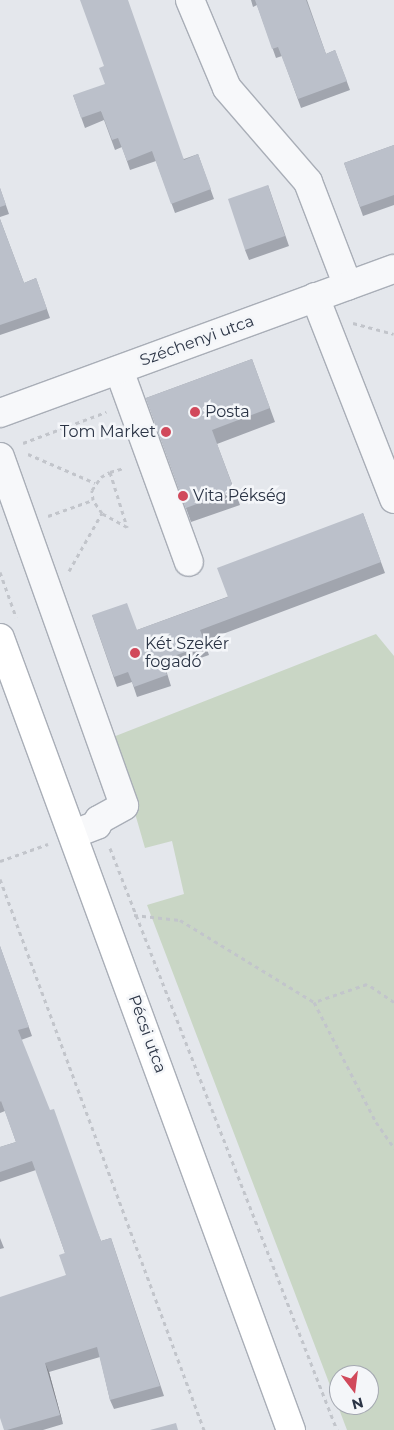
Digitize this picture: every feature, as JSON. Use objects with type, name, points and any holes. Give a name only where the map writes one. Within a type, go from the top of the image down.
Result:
[{"type":"main road","name":"Pécsi utca","points":[[0,638],[74,834],[291,1430]]},
{"type":"street","points":[[190,0],[227,88],[308,182],[348,286]]},
{"type":"street","name":"Széchenyi utca","points":[[0,413],[119,370],[318,306],[348,286],[394,269]]},
{"type":"street","points":[[318,306],[394,499]]},
{"type":"street","points":[[119,370],[189,562]]},
{"type":"street","points":[[11,455],[124,806],[99,820],[97,825],[74,834]]},
{"type":"path","points":[[318,306],[394,334]]},
{"type":"path","points":[[11,455],[130,403]]},
{"type":"path","points":[[11,455],[95,483]]},
{"type":"path","points":[[110,472],[127,527],[102,513],[93,500],[95,483],[110,472],[124,468]]},
{"type":"path","points":[[38,520],[93,500]]},
{"type":"path","points":[[66,576],[102,513]]},
{"type":"path","points":[[99,820],[134,915],[336,1430]]},
{"type":"path","points":[[0,861],[74,834]]},
{"type":"path","points":[[0,879],[204,1430]]},
{"type":"path","points":[[134,915],[180,920],[314,1002],[376,1122],[394,1148]]},
{"type":"path","points":[[314,1002],[367,984],[394,1002]]},
{"type":"green space","points":[[376,634],[394,656],[394,1430],[347,1430],[341,1415],[379,1415],[379,1365],[329,1365],[329,1383],[147,905],[184,894],[172,841],[145,848],[113,737]]},
{"type":"building","points":[[80,0],[128,0],[184,160],[198,154],[211,189],[171,204],[152,151],[127,161],[118,138],[112,140],[101,111],[81,118],[73,95],[105,84],[99,68],[104,66]]},
{"type":"building","points":[[255,0],[306,0],[326,54],[335,50],[347,81],[298,99],[278,47],[272,49]]},
{"type":"building","points":[[394,145],[394,195],[360,207],[344,163]]},
{"type":"building","points":[[268,185],[285,236],[245,250],[228,199]]},
{"type":"building","points":[[0,188],[6,205],[0,207]]},
{"type":"building","points":[[0,219],[24,283],[36,278],[47,309],[0,325]]},
{"type":"building","points":[[252,359],[270,408],[212,430],[234,490],[186,508],[146,398]]},
{"type":"building","points":[[363,513],[381,562],[200,630],[206,645],[162,660],[167,675],[134,687],[128,672],[114,677],[92,615],[127,603],[137,630],[228,597],[217,568]]},
{"type":"building","points":[[0,946],[29,1027],[18,1030],[50,1110],[54,1109],[101,1241],[111,1238],[160,1386],[110,1400],[97,1347],[45,1363],[60,1415],[7,1430],[4,1430],[0,1418],[0,1297],[66,1275],[59,1255],[65,1253],[32,1161],[0,1172],[0,1147],[16,1142],[0,1102]]},
{"type":"building","points":[[176,1423],[178,1430],[150,1430]]},
{"type":"place","name":"Posta","points":[[195,412]]},
{"type":"place","name":"Tom Market","points":[[166,432]]},
{"type":"place","name":"Vita Pékség","points":[[183,496]]},
{"type":"place","name":"Két Szekér fogadó","points":[[135,653]]}]
